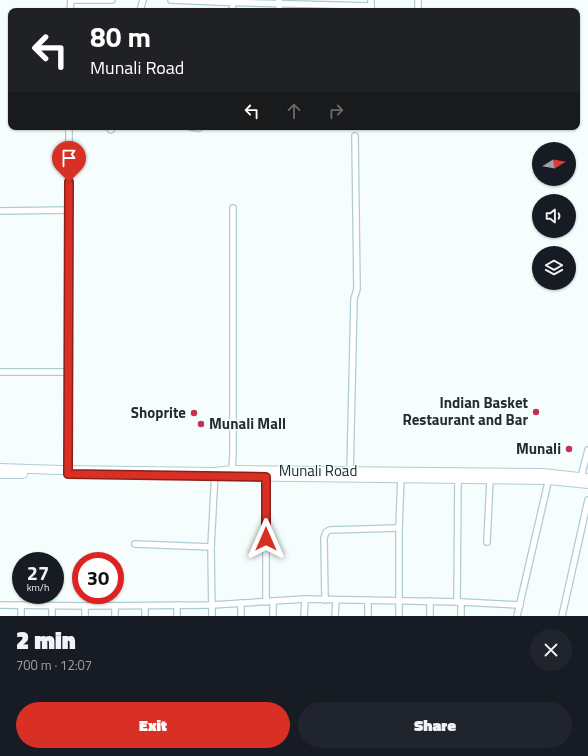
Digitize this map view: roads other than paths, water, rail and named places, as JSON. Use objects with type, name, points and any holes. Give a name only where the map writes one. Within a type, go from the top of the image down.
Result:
[{"type":"main road","name":"Munali Road","points":[[0,468],[68,472]]},
{"type":"main road","name":"Munali Road","points":[[215,474],[232,470],[266,474]]},
{"type":"main road","name":"Munali Road","points":[[0,474],[68,472],[350,474],[549,477],[584,480]]},
{"type":"main road","name":"Munali Road","points":[[458,476],[490,480],[549,477]]},
{"type":"street","points":[[71,0],[112,0]]},
{"type":"street","points":[[171,0],[279,2],[358,8]]},
{"type":"street","points":[[232,8],[233,2]]},
{"type":"street","points":[[68,472],[69,130]]},
{"type":"street","points":[[350,474],[354,299],[357,289],[355,136]]},
{"type":"street","points":[[232,470],[233,208]]},
{"type":"street","points":[[0,211],[69,210]]},
{"type":"street","points":[[0,372],[68,372]]},
{"type":"street","points":[[584,480],[588,450]]},
{"type":"street","points":[[212,616],[211,547],[215,474]]},
{"type":"street","points":[[266,474],[266,602]]},
{"type":"street","points":[[399,616],[398,528],[401,475]]},
{"type":"street","points":[[458,476],[459,602],[461,616]]},
{"type":"street","points":[[517,616],[549,477]]},
{"type":"street","points":[[487,542],[490,480]]},
{"type":"street","points":[[562,616],[588,500]]},
{"type":"street","points":[[325,600],[324,538],[326,532],[330,530],[398,528]]},
{"type":"street","points":[[136,544],[211,547]]},
{"type":"street","points":[[0,605],[212,605],[305,599],[520,604]]},
{"type":"street","points":[[304,616],[305,599]]},
{"type":"street","points":[[335,616],[336,600]]},
{"type":"street","points":[[368,600],[368,616]]},
{"type":"street","points":[[273,601],[273,616]]},
{"type":"street","points":[[430,601],[430,616]]},
{"type":"street","points":[[241,603],[241,616]]},
{"type":"street","points":[[21,605],[21,616]]},
{"type":"street","points":[[177,605],[177,616]]},
{"type":"street","points":[[52,606],[52,616]]},
{"type":"street","points":[[85,606],[85,616]]},
{"type":"street","points":[[115,606],[115,616]]},
{"type":"street","points":[[145,606],[145,616]]},
{"type":"place","name":"Indian Basket Restaurant and Bar","points":[[536,412]]},
{"type":"place","name":"Shoprite","points":[[194,413]]},
{"type":"place","name":"Munali Mall","points":[[201,424]]},
{"type":"place","name":"Munali","points":[[569,449]]}]
